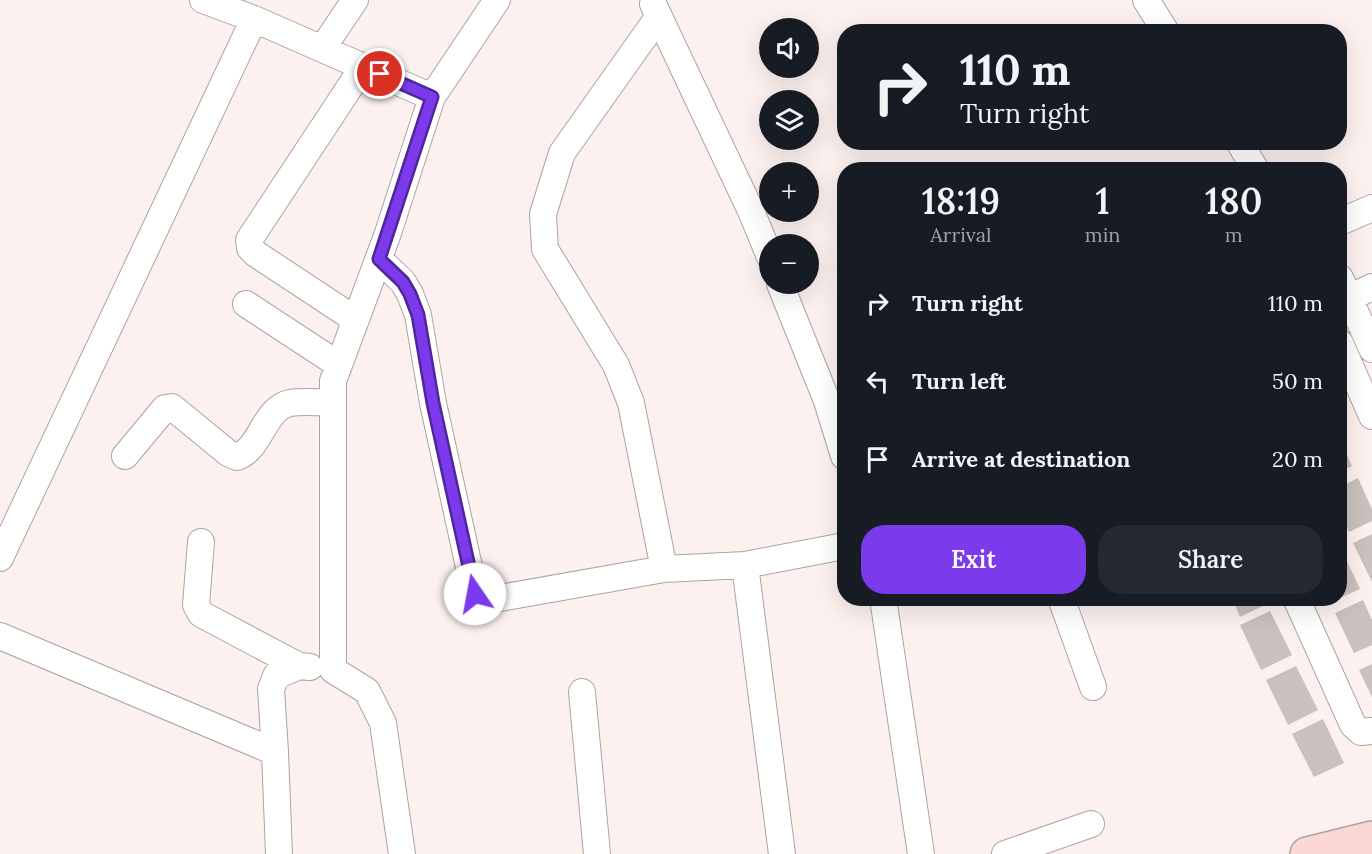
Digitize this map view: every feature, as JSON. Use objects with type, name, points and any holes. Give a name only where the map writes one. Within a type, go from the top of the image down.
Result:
[{"type":"street","points":[[322,49],[355,0]]},
{"type":"street","points":[[333,670],[333,381],[379,259],[432,97],[497,0]]},
{"type":"street","points":[[1146,0],[1161,24]]},
{"type":"street","points":[[209,1],[432,97]]},
{"type":"street","points":[[655,8],[761,234]]},
{"type":"street","points":[[655,8],[562,153],[543,214],[545,249],[616,364],[631,403],[664,569]]},
{"type":"street","points":[[0,558],[254,19]]},
{"type":"street","points":[[356,320],[256,254],[250,248],[249,240],[363,67]]},
{"type":"street","points":[[1347,219],[1372,208]]},
{"type":"street","points":[[379,259],[403,282],[418,315],[441,436],[475,594],[478,599],[483,601],[664,569],[745,565],[837,547]]},
{"type":"street","points":[[1347,288],[1372,287]]},
{"type":"street","points":[[784,294],[827,401],[837,433]]},
{"type":"street","points":[[1347,295],[1372,349]]},
{"type":"street","points":[[246,304],[339,365]]},
{"type":"street","points":[[1347,356],[1365,382],[1372,416]]},
{"type":"street","points":[[124,456],[165,408],[172,407],[228,453],[237,457],[245,452],[274,413],[282,406],[290,403],[333,402]]},
{"type":"street","points":[[201,542],[196,605],[201,614],[299,666],[333,670],[367,691],[383,723],[402,854]]},
{"type":"street","points":[[745,565],[782,854]]},
{"type":"street","points":[[884,606],[921,854]]},
{"type":"street","points":[[1064,606],[1093,687]]},
{"type":"street","points":[[1300,606],[1353,724],[1361,732],[1372,731]]},
{"type":"street","points":[[0,636],[275,752]]},
{"type":"street","points":[[279,854],[271,689],[276,676],[299,666]]},
{"type":"street","points":[[582,692],[597,854]]},
{"type":"street","points":[[1005,854],[1091,824]]},
{"type":"street","points":[[1307,854],[1372,838]]},
{"type":"building","points":[[1347,455],[1352,466],[1347,468]]},
{"type":"building","points":[[1358,478],[1372,509],[1372,521],[1349,532],[1347,527],[1347,484]]},
{"type":"building","points":[[1372,534],[1372,582],[1353,543]]},
{"type":"building","points":[[1347,561],[1360,589],[1347,595]]},
{"type":"building","points":[[1363,600],[1372,620],[1372,645],[1354,653],[1335,613]]},
{"type":"building","points":[[1235,606],[1263,606],[1240,617]]},
{"type":"building","points":[[1270,611],[1292,655],[1261,670],[1240,625]]},
{"type":"building","points":[[1372,664],[1372,697],[1359,670]]},
{"type":"building","points":[[1296,666],[1318,710],[1288,725],[1266,680]]},
{"type":"building","points":[[1323,719],[1344,763],[1314,777],[1292,734]]},
{"type":"route","points":[[380,74],[432,97],[379,259],[403,282],[418,315],[433,403],[475,594]]}]
